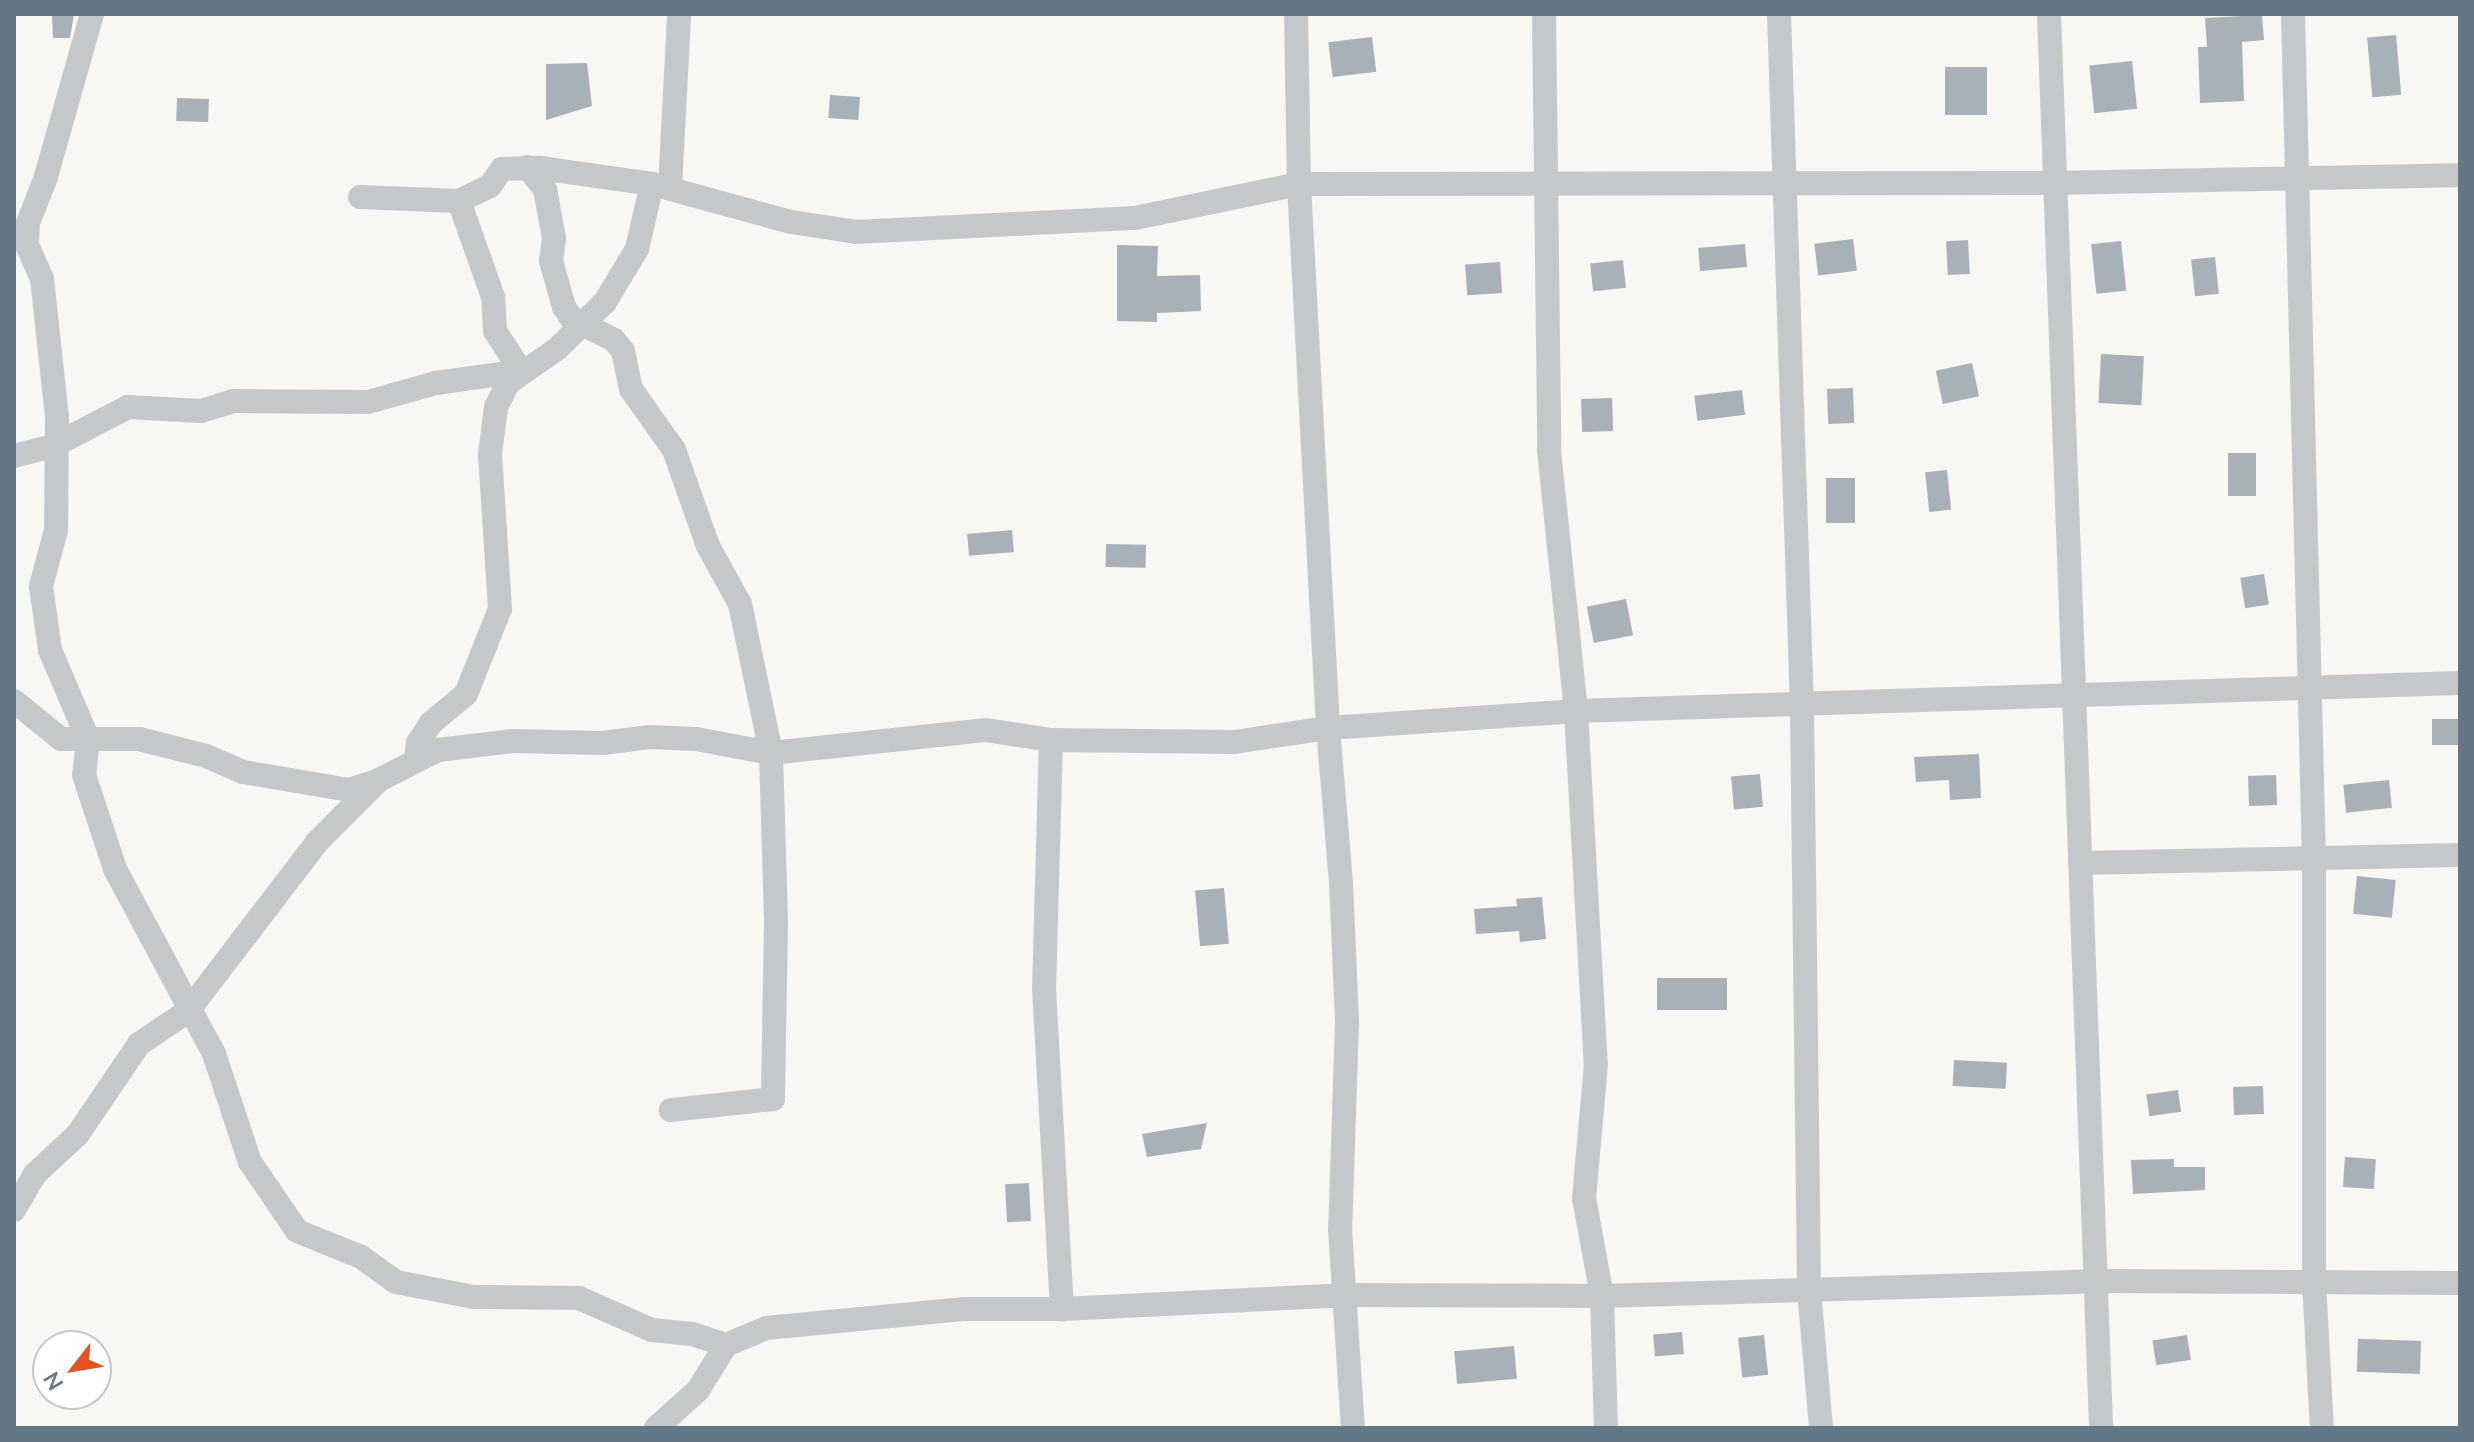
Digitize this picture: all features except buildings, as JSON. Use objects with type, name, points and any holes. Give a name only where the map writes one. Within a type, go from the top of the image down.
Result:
[{"type":"street","points":[[84,775],[88,739],[50,650],[41,586],[56,530],[53,446],[57,416],[42,279],[27,245],[28,223],[46,177],[92,14]]},
{"type":"street","points":[[416,759],[418,743],[431,723],[466,694],[500,609],[490,454],[496,407],[508,383],[521,371],[585,326],[637,249],[661,186],[679,14]]},
{"type":"street","points":[[1296,14],[1299,184],[1347,1023],[1340,1229],[1353,1428]]},
{"type":"street","points":[[1544,14],[1549,450],[1576,711],[1596,1064],[1584,1198],[1602,1296],[1606,1428]]},
{"type":"street","points":[[1779,14],[1802,706],[1809,1290],[1821,1428]]},
{"type":"street","points":[[2049,14],[2051,183],[2098,1281],[2101,1428]]},
{"type":"street","points":[[2293,14],[2314,860],[2314,1282],[2322,1428]]},
{"type":"street","points":[[360,197],[459,201],[490,186],[502,169],[661,186],[791,222],[856,232],[1135,218],[1299,184],[2051,183],[2460,175]]},
{"type":"street","points":[[540,175],[554,238],[551,261],[564,307],[585,326],[619,345],[633,394],[674,450],[708,546],[740,604],[771,753],[776,923],[773,1099],[671,1110]]},
{"type":"street","points":[[459,201],[493,297],[495,331],[521,371]]},
{"type":"street","points":[[14,456],[53,446],[128,407],[201,411],[233,401],[368,402],[436,383],[521,371]]},
{"type":"street","points":[[61,739],[139,739],[206,756],[243,772],[349,790],[379,780],[438,750],[513,741],[603,743],[649,737],[696,739],[771,753],[985,730],[1051,740],[1234,742],[1328,728],[1576,711],[2460,683]]},
{"type":"street","points":[[14,701],[61,739],[84,775],[115,869],[223,1073],[250,1162],[297,1231],[361,1257],[396,1282],[474,1297],[508,1294],[579,1298],[652,1330],[692,1334],[726,1345]]},
{"type":"street","points":[[1051,740],[1044,988],[1062,1309]]},
{"type":"street","points":[[14,1210],[35,1174],[78,1134],[139,1044],[188,1011],[273,894],[379,780]]},
{"type":"street","points":[[2080,863],[2460,855]]},
{"type":"street","points":[[656,1428],[698,1390],[726,1345],[766,1328],[965,1309],[1062,1309],[1345,1295],[1602,1296],[2098,1281],[2460,1283]]}]
